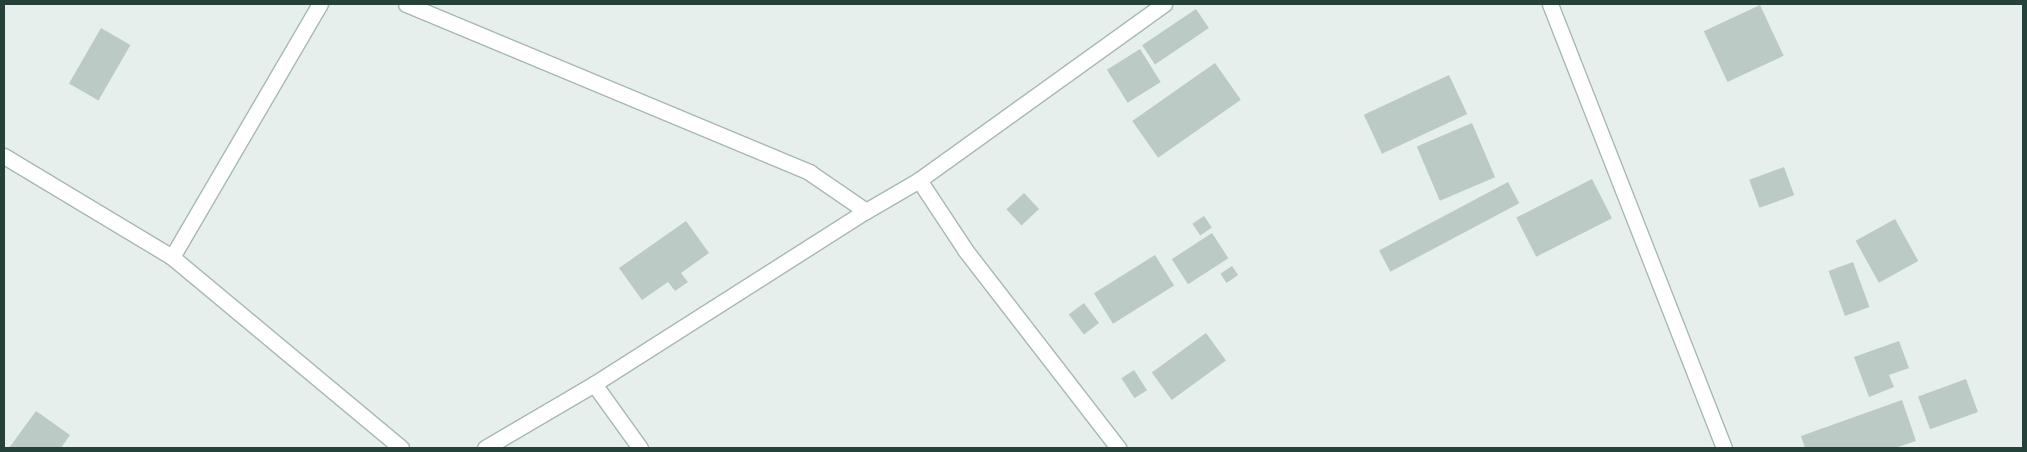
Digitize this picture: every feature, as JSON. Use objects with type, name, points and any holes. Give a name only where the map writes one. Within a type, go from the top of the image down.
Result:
[{"type":"street","points":[[172,257],[320,4]]},
{"type":"street","points":[[406,4],[809,172],[866,211]]},
{"type":"street","points":[[484,448],[594,384],[866,211],[919,180],[1164,4]]},
{"type":"street","points":[[1550,4],[1724,448]]},
{"type":"street","points":[[4,156],[172,257],[400,448]]},
{"type":"street","points":[[919,180],[966,251],[1118,448]]},
{"type":"street","points":[[594,384],[640,448]]},
{"type":"building","points":[[1760,5],[1784,56],[1727,82],[1704,31]]},
{"type":"building","points":[[1196,9],[1209,28],[1155,64],[1142,45]]},
{"type":"building","points":[[101,28],[130,45],[98,100],[69,83]]},
{"type":"building","points":[[1140,49],[1161,82],[1128,103],[1107,70]]},
{"type":"building","points":[[1215,63],[1241,100],[1158,158],[1132,121]]},
{"type":"building","points":[[1449,75],[1467,114],[1382,154],[1364,115]]},
{"type":"building","points":[[1472,123],[1495,177],[1440,201],[1417,146]]},
{"type":"building","points":[[1784,167],[1794,195],[1759,208],[1749,180]]},
{"type":"building","points":[[1592,179],[1612,218],[1536,257],[1516,218]]},
{"type":"building","points":[[1508,182],[1519,203],[1390,272],[1379,251]]},
{"type":"building","points":[[1024,193],[1039,209],[1021,225],[1006,209]]},
{"type":"building","points":[[1204,216],[1212,228],[1200,235],[1192,224]]},
{"type":"building","points":[[1895,219],[1918,261],[1879,283],[1856,241]]},
{"type":"building","points":[[686,221],[709,253],[681,273],[688,282],[675,291],[668,282],[642,300],[619,268]]},
{"type":"building","points":[[1212,233],[1228,258],[1188,284],[1172,259]]},
{"type":"building","points":[[1155,255],[1174,286],[1113,324],[1094,293]]},
{"type":"building","points":[[1853,262],[1869,307],[1845,316],[1829,271]]},
{"type":"building","points":[[1232,266],[1238,275],[1227,283],[1220,274]]},
{"type":"building","points":[[1084,303],[1099,323],[1084,334],[1069,314]]},
{"type":"building","points":[[1206,333],[1226,361],[1172,400],[1152,372]]},
{"type":"building","points":[[1899,341],[1909,368],[1889,375],[1894,387],[1869,397],[1854,357]]},
{"type":"building","points":[[1134,370],[1147,390],[1134,398],[1121,378]]},
{"type":"building","points":[[1966,379],[1978,412],[1930,429],[1918,396]]},
{"type":"building","points":[[1902,400],[1916,441],[1895,448],[1805,448],[1801,436]]},
{"type":"building","points":[[36,411],[70,435],[61,448],[9,448]]}]
